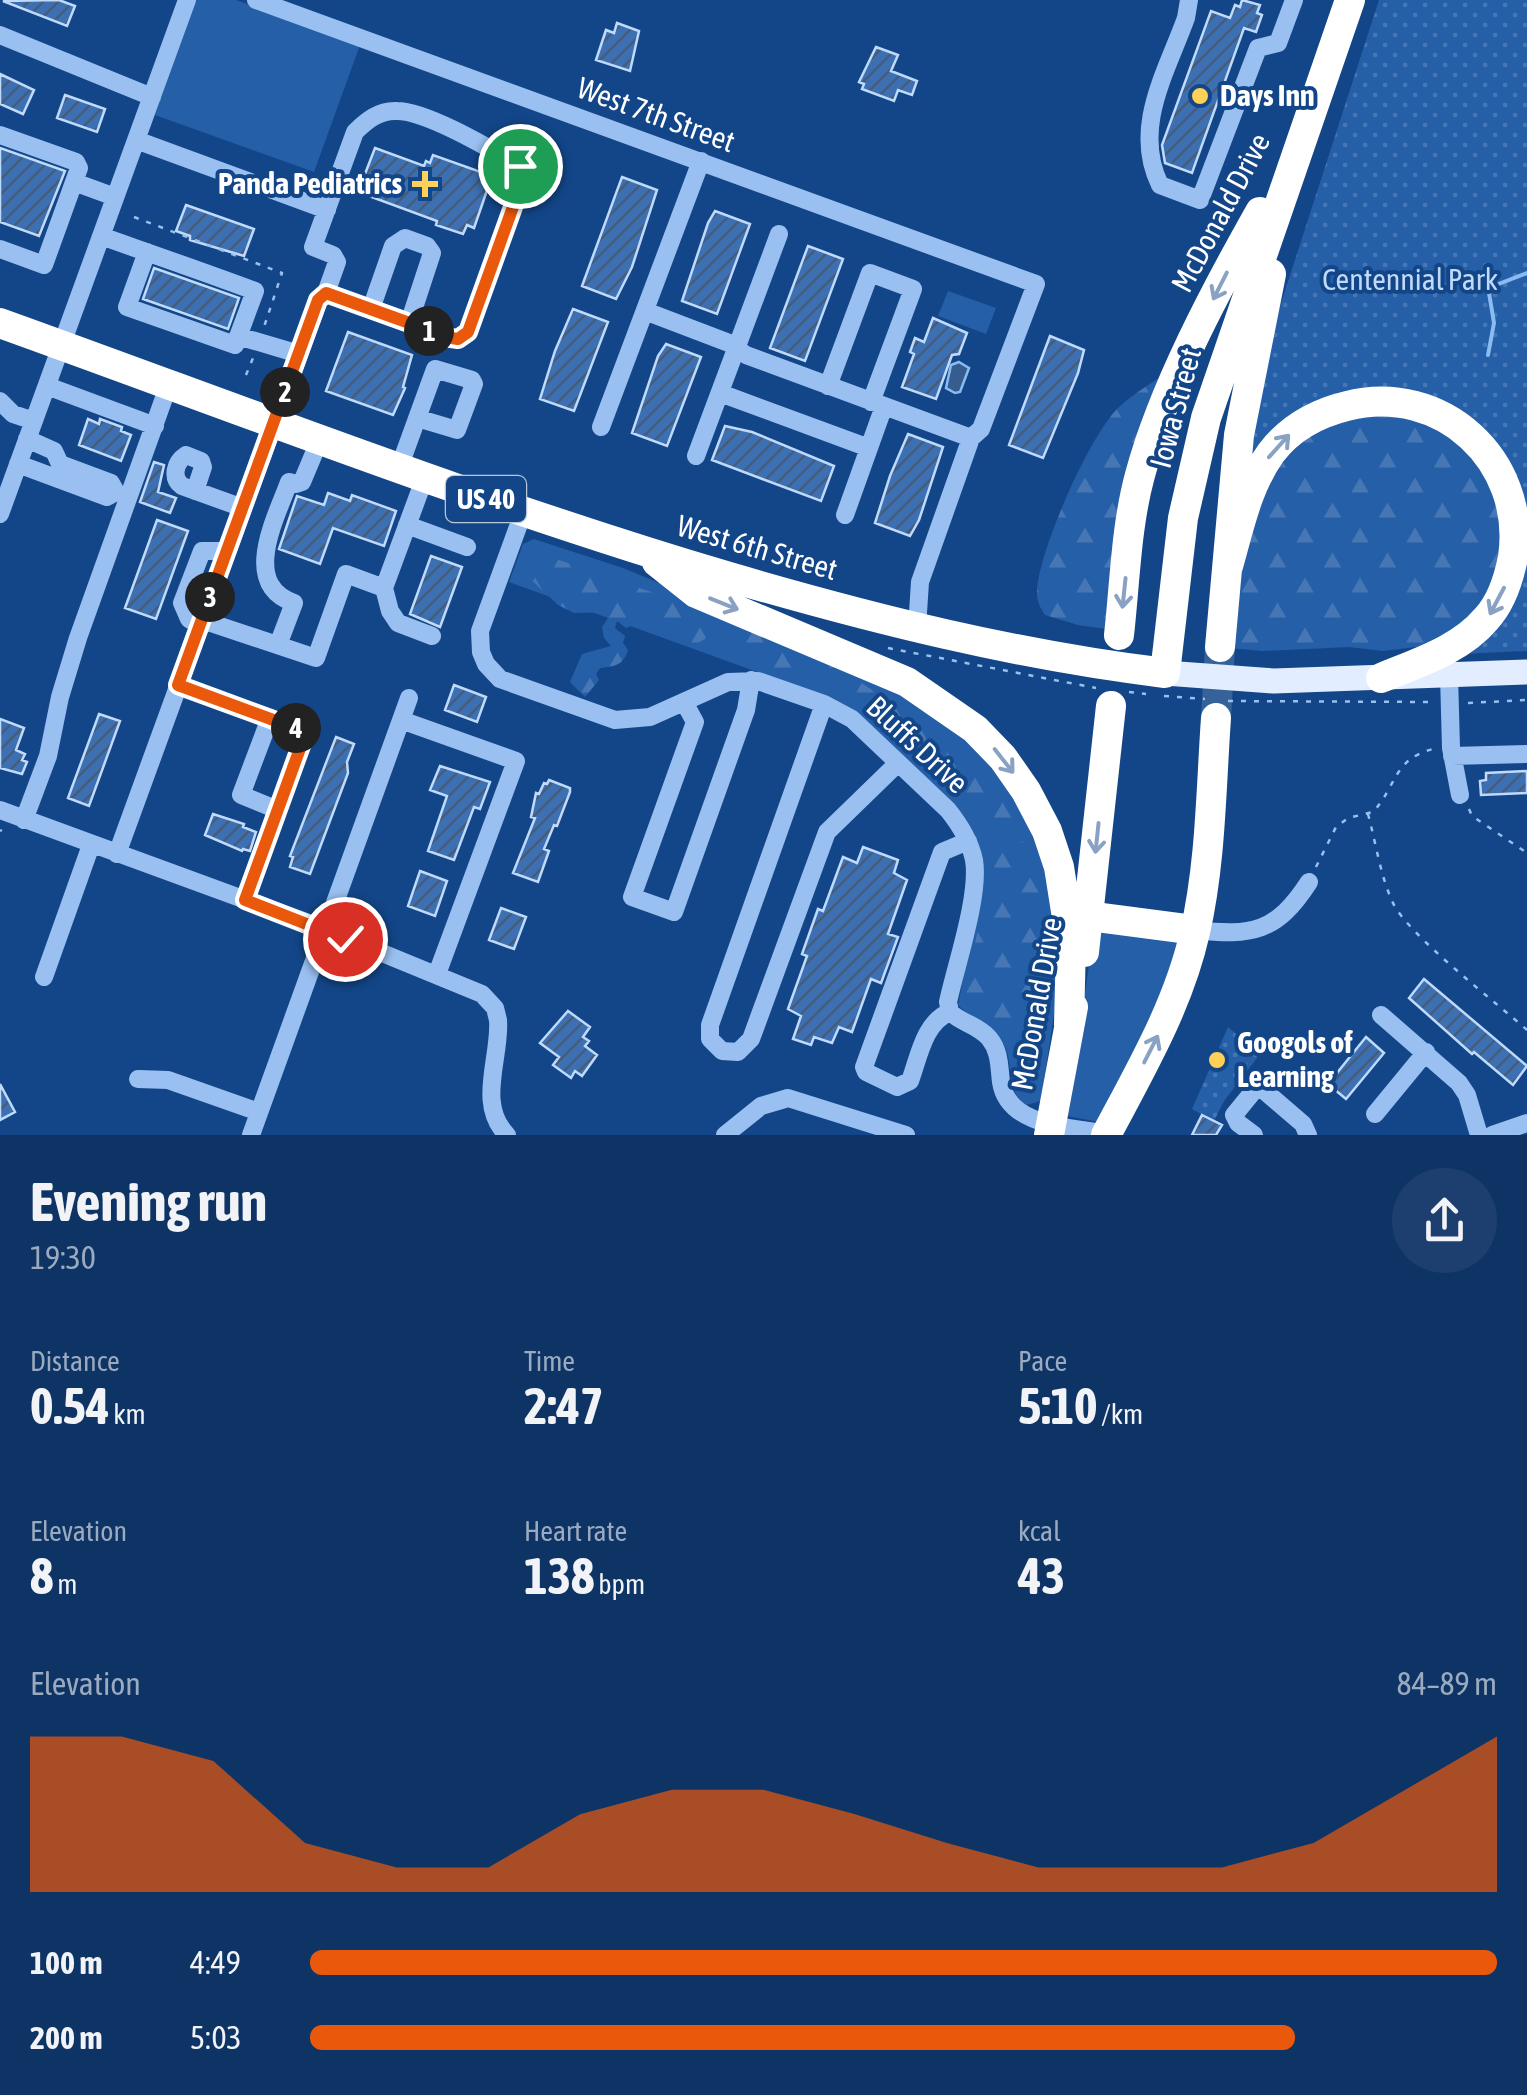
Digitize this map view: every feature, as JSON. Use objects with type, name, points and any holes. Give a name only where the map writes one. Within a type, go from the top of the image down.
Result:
[{"type":"highway","name":"Iowa Street","points":[[1165,672],[1174,573],[1198,449],[1345,2]]},
{"type":"highway","name":"McDonald Drive","points":[[1220,646],[1245,396],[1300,139]]},
{"type":"highway","name":"McDonald Drive","points":[[1119,634],[1133,507],[1148,448],[1219,286],[1300,139]]},
{"type":"highway","name":"West 6th Street","points":[[0,323],[523,513],[643,551],[918,628],[1075,660],[1165,672]]},
{"type":"highway","points":[[1228,566],[1259,472],[1279,444],[1305,423],[1328,411],[1356,404],[1395,401],[1426,408],[1468,434],[1497,469],[1511,504],[1514,546],[1503,591],[1487,619],[1475,630],[1442,652],[1380,678]]},
{"type":"highway","points":[[643,551],[696,592],[907,682],[975,729],[1003,758],[1040,818],[1059,866],[1070,943],[1069,1025]]},
{"type":"highway","name":"McDonald Drive","points":[[1051,1129],[1081,973],[1112,706]]},
{"type":"highway","points":[[1106,1135],[1157,1039],[1195,930],[1204,875],[1216,718]]},
{"type":"highway","points":[[1088,916],[1195,930]]},
{"type":"main road","name":"West 6th Street","points":[[1165,672],[1274,681],[1527,672]]},
{"type":"street","points":[[0,514],[4,491],[31,430],[186,0]]},
{"type":"street","name":"West 7th Street","points":[[256,0],[300,7],[1036,284],[982,429],[971,438]]},
{"type":"street","points":[[1189,0],[1148,122],[1149,150],[1150,164],[1160,185],[1200,200],[1258,48],[1278,43],[1294,0]]},
{"type":"street","points":[[0,35],[152,97]]},
{"type":"street","points":[[326,293],[458,339],[468,332],[522,182],[520,166],[464,134],[399,110],[368,119],[356,132],[314,248],[337,258],[326,293],[318,300],[227,551],[206,548],[182,603],[189,619],[316,658],[346,574],[384,588]]},
{"type":"street","points":[[0,135],[76,162],[79,168],[44,265],[0,249]]},
{"type":"street","points":[[136,140],[327,210]]},
{"type":"street","points":[[601,427],[701,161]]},
{"type":"street","points":[[74,182],[115,198]]},
{"type":"street","points":[[696,456],[780,234]]},
{"type":"street","points":[[101,236],[147,252],[255,291],[235,346],[127,307],[147,252]]},
{"type":"street","points":[[370,309],[398,240],[405,238],[427,246],[432,253],[409,323]]},
{"type":"street","points":[[828,386],[870,272],[913,289],[877,404],[869,448],[845,515]]},
{"type":"street","points":[[645,311],[746,356],[971,438],[920,582],[918,628]]},
{"type":"street","points":[[238,336],[299,354]]},
{"type":"street","points":[[24,820],[48,756],[78,638],[169,384]]},
{"type":"street","points":[[47,386],[155,426]]},
{"type":"street","points":[[720,393],[869,448]]},
{"type":"street","points":[[0,400],[54,451],[60,464],[111,482],[116,492],[107,497],[18,464]]},
{"type":"street","points":[[417,418],[407,525],[384,588],[398,623],[432,636]]},
{"type":"street","points":[[278,645],[294,604],[282,599],[265,572],[263,556],[289,482],[302,482],[320,439]]},
{"type":"street","points":[[195,491],[243,508]]},
{"type":"street","points":[[523,513],[480,631],[481,652],[492,673],[509,685],[614,720],[650,716],[728,682],[751,680],[746,710],[674,912],[632,897],[694,722],[684,702]]},
{"type":"street","points":[[407,525],[467,547]]},
{"type":"street","points":[[117,854],[201,622]]},
{"type":"street","points":[[1449,676],[1451,752],[1460,796]]},
{"type":"street","name":"Bluffs Drive","points":[[751,680],[824,704],[852,719],[948,810],[968,841],[975,883],[948,1002],[950,1012]]},
{"type":"street","points":[[178,685],[306,732],[245,900]]},
{"type":"street","points":[[251,1135],[408,698]]},
{"type":"street","points":[[824,704],[710,1024],[710,1039],[715,1046],[730,1053],[749,1042],[827,832],[898,763]]},
{"type":"street","points":[[270,718],[241,795],[278,810]]},
{"type":"street","points":[[401,720],[516,761],[437,974]]},
{"type":"street","points":[[1451,752],[1527,754]]},
{"type":"street","points":[[0,810],[324,930],[482,994],[495,1008],[498,1028],[491,1103],[494,1118],[507,1135]]},
{"type":"street","points":[[968,841],[942,852],[864,1066],[866,1072],[897,1087],[910,1082],[930,1026],[937,1016],[950,1012],[976,1027],[994,1045],[1004,1096],[1011,1106],[1051,1129],[1106,1135]]},
{"type":"street","points":[[44,978],[90,845]]},
{"type":"street","points":[[1195,930],[1238,935],[1256,932],[1286,912],[1309,882]]},
{"type":"street","points":[[1381,1016],[1460,1083],[1478,1135]]},
{"type":"street","points":[[1375,1114],[1426,1052]]},
{"type":"street","points":[[138,1080],[168,1080],[259,1112]]},
{"type":"street","points":[[1254,1135],[1234,1115],[1256,1088],[1261,1088],[1303,1124],[1308,1135]]},
{"type":"street","points":[[725,1135],[761,1106],[788,1098],[906,1135]]},
{"type":"street","points":[[1492,1135],[1527,1123]]},
{"type":"path","points":[[1309,882],[1336,827],[1348,818],[1368,814],[1380,804],[1402,764],[1413,755],[1451,752]]},
{"type":"path","points":[[1460,796],[1472,816],[1527,853]]},
{"type":"path","points":[[1368,814],[1394,907],[1527,1030]]},
{"type":"green space","points":[[196,0],[236,0],[360,45],[314,172],[155,115]]},
{"type":"green space","name":"Centennial Park","points":[[1379,0],[1527,0],[1527,651],[1458,654],[1479,636],[1515,485],[1399,394],[1245,460],[1273,328]]},
{"type":"green space","points":[[948,291],[996,308],[986,334],[938,316]]},
{"type":"green space","points":[[1170,370],[1114,630],[1045,615],[1037,593],[1039,575],[1055,524],[1080,467],[1119,407]]},
{"type":"green space","points":[[1404,415],[1444,429],[1490,477],[1505,545],[1485,610],[1456,631],[1424,646],[1383,651],[1349,647],[1262,651],[1229,648],[1240,578],[1258,508],[1294,450],[1322,430],[1357,417]]},
{"type":"green space","points":[[534,539],[623,568],[860,666],[978,747],[1029,819],[1057,901],[1058,988],[1041,1101],[1026,1105],[1019,1099],[1001,1039],[958,1005],[984,873],[974,834],[961,813],[826,697],[509,582],[523,544]]},
{"type":"green space","points":[[530,550],[703,610],[844,671],[958,748],[1009,809],[1036,873],[1044,906],[1047,938],[1042,964],[1047,981],[1039,1007],[1042,1024],[1031,1061],[1021,1058],[1016,1041],[960,1001],[987,891],[991,849],[980,820],[925,752],[894,724],[877,727],[844,703],[840,693],[825,680],[758,667],[708,637],[688,645],[673,632],[672,624],[650,618],[636,618],[626,628],[617,621],[615,628],[625,636],[626,655],[618,664],[600,668],[596,674],[599,680],[585,697],[570,682],[582,654],[611,646],[602,627],[612,612],[574,613],[558,605],[521,570]]},
{"type":"green space","points":[[1099,931],[1181,942],[1169,984],[1099,1122],[1067,1116],[1093,938]]},
{"type":"green space","points":[[1228,1027],[1260,1054],[1224,1101],[1214,1121],[1192,1109]]},
{"type":"shaded area","points":[[959,362],[969,368],[960,392],[955,393],[946,388],[951,365]]},
{"type":"building","points":[[59,0],[75,6],[67,26],[3,1]]},
{"type":"building","name":"Days Inn","points":[[1242,0],[1260,5],[1257,13],[1262,15],[1256,32],[1244,28],[1192,173],[1165,163],[1162,145],[1211,11],[1230,18],[1235,5],[1240,7]]},
{"type":"building","points":[[617,23],[639,31],[630,71],[596,60],[606,30],[614,33]]},
{"type":"building","points":[[876,47],[898,55],[891,71],[917,81],[912,95],[898,90],[894,101],[862,89],[864,84],[859,82]]},
{"type":"building","points":[[0,74],[34,90],[23,114],[0,104]]},
{"type":"building","points":[[65,95],[105,109],[97,132],[57,118]]},
{"type":"building","points":[[0,148],[65,171],[39,236],[0,222]]},
{"type":"building","name":"Panda Pediatrics","points":[[375,148],[424,166],[433,155],[492,176],[474,228],[467,225],[463,234],[358,192]]},
{"type":"building","points":[[622,177],[657,190],[632,267],[616,299],[582,286]]},
{"type":"building","points":[[186,205],[254,229],[244,256],[190,240],[190,236],[176,231]]},
{"type":"building","points":[[715,211],[750,224],[717,314],[682,301]]},
{"type":"building","points":[[808,246],[843,259],[805,361],[770,348]]},
{"type":"building","points":[[154,268],[239,298],[228,329],[143,299]]},
{"type":"building","points":[[573,309],[608,322],[574,411],[540,399]]},
{"type":"building","points":[[933,318],[967,333],[959,354],[952,355],[936,399],[902,387],[914,354],[910,352],[915,338],[924,342]]},
{"type":"building","points":[[348,332],[412,355],[405,388],[393,415],[326,391]]},
{"type":"building","points":[[1050,336],[1084,350],[1043,458],[1009,445]]},
{"type":"building","points":[[666,344],[701,357],[667,446],[632,433],[658,356]]},
{"type":"building","points":[[88,419],[122,427],[121,431],[131,435],[121,461],[79,445]]},
{"type":"building","points":[[725,426],[752,432],[834,466],[821,501],[712,460]]},
{"type":"building","points":[[908,434],[943,447],[910,536],[875,523]]},
{"type":"building","points":[[154,462],[164,465],[158,492],[176,498],[170,513],[140,502]]},
{"type":"building","points":[[328,493],[350,501],[352,495],[396,511],[384,546],[333,528],[320,564],[279,549],[297,496],[324,505]]},
{"type":"building","points":[[157,520],[188,531],[156,619],[125,608]]},
{"type":"building","points":[[431,556],[462,567],[440,627],[410,614]]},
{"type":"building","points":[[454,685],[486,697],[477,722],[445,710]]},
{"type":"building","points":[[99,714],[120,721],[89,806],[68,798]]},
{"type":"building","points":[[0,719],[24,728],[16,750],[25,754],[22,760],[27,762],[22,774],[0,768]]},
{"type":"building","points":[[336,737],[354,744],[347,762],[348,773],[310,874],[290,867],[290,856]]},
{"type":"building","points":[[440,766],[490,782],[480,809],[474,807],[454,860],[428,851],[447,796],[430,790]]},
{"type":"building","points":[[1527,771],[1527,793],[1481,795],[1480,781],[1486,780],[1486,773]]},
{"type":"building","points":[[549,780],[570,788],[570,792],[544,849],[549,851],[538,882],[513,873],[535,818],[531,817],[536,793]]},
{"type":"building","points":[[213,814],[256,832],[250,851],[205,835]]},
{"type":"building","points":[[863,847],[898,860],[894,873],[907,880],[888,934],[898,937],[881,983],[871,979],[852,1032],[839,1027],[832,1043],[814,1037],[811,1045],[793,1039],[801,1016],[788,1009],[807,956],[802,954],[843,857],[857,863]]},
{"type":"building","points":[[420,871],[447,881],[435,916],[408,906]]},
{"type":"building","points":[[501,908],[526,917],[514,949],[489,940]]},
{"type":"building","points":[[1424,979],[1527,1066],[1513,1085],[1409,998]]},
{"type":"building","points":[[568,1011],[590,1027],[583,1037],[589,1041],[585,1046],[597,1055],[582,1076],[575,1071],[571,1078],[553,1065],[559,1057],[540,1043]]},
{"type":"building","points":[[1366,1037],[1384,1053],[1346,1099],[1328,1084]]},
{"type":"building","points":[[0,1084],[15,1112],[0,1120]]},
{"type":"building","points":[[1202,1115],[1222,1125],[1216,1135],[1192,1135]]},
{"type":"waterway","points":[[1488,355],[1494,323],[1489,293],[1496,285],[1527,273]]},
{"type":"tunnel","points":[[1216,718],[1220,647]]},
{"type":"place","name":"Days Inn","points":[[1200,96]]},
{"type":"place","name":"Panda Pediatrics","points":[[425,184]]},
{"type":"place","name":"Googols of Learning","points":[[1217,1060]]},
{"type":"route","points":[[345,939],[245,900],[306,732],[178,685],[318,300],[326,293],[451,338],[464,336],[522,182],[520,166]]}]
